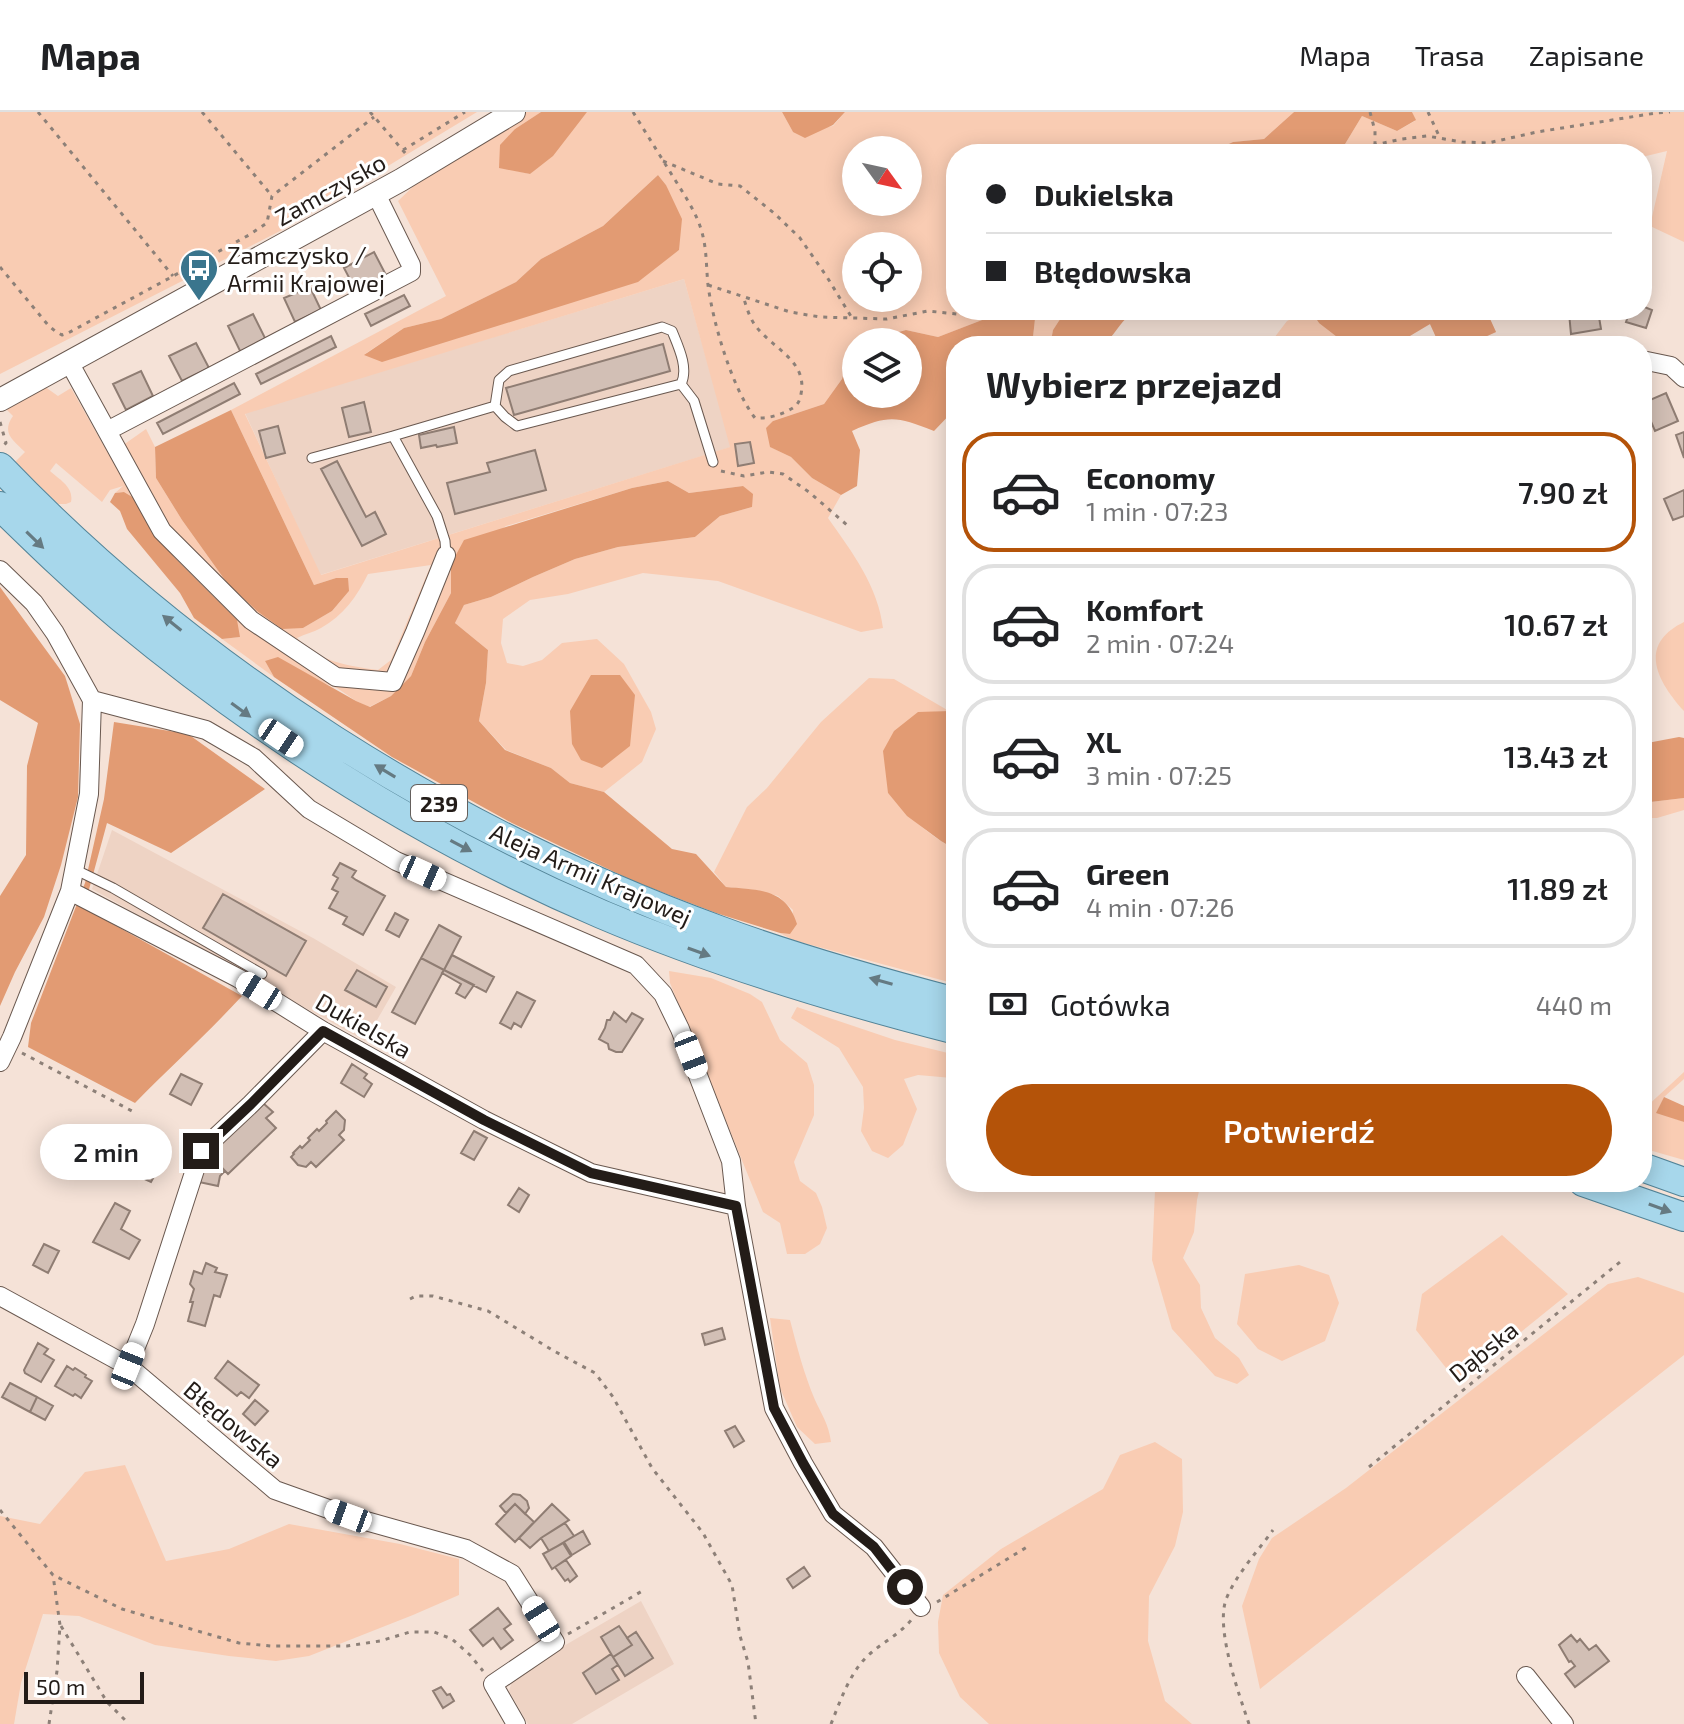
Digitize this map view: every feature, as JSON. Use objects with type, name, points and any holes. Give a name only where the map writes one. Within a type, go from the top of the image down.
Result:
[{"type":"main road","name":"Aleja Armii Krajowej","points":[[0,467],[82,546],[190,637],[290,711],[434,800],[562,865],[672,913],[773,949],[946,999]]},
{"type":"main road","name":"Aleja Armii Krajowej","points":[[0,506],[70,574],[128,624],[203,682],[371,796],[550,891],[649,934],[780,981],[946,1027]]},
{"type":"main road","points":[[1652,1171],[1684,1182]]},
{"type":"main road","points":[[1612,1192],[1684,1217]]},
{"type":"street","name":"Zamczysko","points":[[0,400],[376,194],[514,112]]},
{"type":"street","points":[[107,431],[411,272],[411,265],[376,194]]},
{"type":"street","points":[[69,362],[162,531],[251,620],[336,677],[393,682],[446,555]]},
{"type":"street","points":[[1652,362],[1671,366],[1684,378]]},
{"type":"street","points":[[0,570],[34,603],[55,633],[92,700],[89,794],[70,891],[4,1054]]},
{"type":"street","points":[[92,700],[206,730],[254,758],[309,809],[396,861],[636,965],[663,994],[680,1029],[731,1161],[736,1206],[774,1408],[833,1514],[874,1547],[921,1607]]},
{"type":"street","name":"Dukielska","points":[[70,891],[238,978],[323,1031],[484,1120],[591,1173],[736,1206]]},
{"type":"street","points":[[636,965],[649,934]]},
{"type":"street","points":[[128,1366],[145,1324],[201,1151],[323,1031]]},
{"type":"street","name":"Błędowska","points":[[0,1296],[128,1366],[275,1490],[348,1516],[466,1549],[512,1574],[555,1642]]},
{"type":"street","points":[[516,1724],[493,1684],[555,1642]]},
{"type":"street","points":[[1526,1676],[1564,1724]]},
{"type":"lane","points":[[662,327],[672,331],[681,355],[684,378],[681,384],[517,426],[495,406],[499,380],[509,371],[662,327]]},
{"type":"lane","points":[[681,384],[694,401],[713,462]]},
{"type":"lane","points":[[312,458],[495,406]]},
{"type":"lane","points":[[393,436],[437,516],[446,555]]},
{"type":"lane","points":[[74,869],[113,888],[262,974]]},
{"type":"path","points":[[38,112],[173,276]]},
{"type":"path","points":[[202,112],[272,196]]},
{"type":"path","points":[[370,112],[403,150],[465,112]]},
{"type":"path","points":[[633,112],[692,207],[706,250],[708,285],[716,326],[748,409],[755,418],[764,419],[793,409],[801,397],[802,384],[795,363],[754,325],[743,296]]},
{"type":"path","points":[[1370,112],[1375,144]]},
{"type":"path","points":[[1428,112],[1440,138]]},
{"type":"path","points":[[1381,144],[1427,136],[1488,143],[1537,132],[1670,112]]},
{"type":"path","points":[[0,267],[48,325],[62,335],[267,223],[272,196],[374,117]]},
{"type":"path","points":[[663,161],[718,184],[740,186],[774,213],[800,238],[852,318]]},
{"type":"path","points":[[708,285],[790,312],[820,317],[887,319],[928,311],[946,313]]},
{"type":"path","points":[[0,422],[6,443],[0,449]]},
{"type":"path","points":[[713,462],[722,471],[744,476],[768,472],[783,474],[847,525]]},
{"type":"path","points":[[4,1054],[132,1111]]},
{"type":"path","name":"Dąbska","points":[[1369,1467],[1620,1262]]},
{"type":"path","points":[[410,1299],[433,1296],[488,1311],[595,1373],[613,1397],[652,1468],[703,1533],[732,1585],[740,1636],[748,1662],[756,1724]]},
{"type":"path","points":[[0,1510],[53,1575],[122,1609],[239,1643],[271,1646],[347,1646],[410,1632],[434,1632],[452,1639],[470,1655],[493,1684]]},
{"type":"path","points":[[1249,1724],[1234,1679],[1224,1629],[1226,1599],[1273,1530]]},
{"type":"path","points":[[831,1724],[841,1697],[859,1665],[871,1652],[910,1623],[921,1607],[937,1602],[1027,1547]]},
{"type":"path","points":[[49,1724],[60,1625],[53,1575]]},
{"type":"path","points":[[555,1642],[644,1590]]},
{"type":"path","points":[[60,1625],[107,1702],[129,1724]]},
{"type":"shaded area","points":[[0,112],[477,112],[284,229],[0,374]]},
{"type":"shaded area","points":[[525,112],[541,112],[515,129],[499,167],[530,174],[587,112],[782,112],[793,132],[833,126],[845,112],[1294,112],[1264,139],[1229,144],[946,144],[946,320],[982,320],[938,337],[922,334],[922,328],[842,328],[842,379],[824,404],[773,421],[771,447],[791,457],[812,478],[841,495],[828,518],[870,584],[883,628],[861,632],[718,581],[643,573],[568,594],[530,600],[503,619],[501,643],[507,663],[523,666],[542,660],[562,643],[597,639],[624,664],[651,712],[656,729],[642,762],[604,792],[570,783],[551,768],[506,750],[479,721],[488,650],[455,623],[464,605],[491,597],[575,559],[618,547],[695,537],[720,516],[752,507],[743,486],[689,493],[668,481],[632,488],[506,526],[451,564],[451,593],[411,676],[391,696],[369,707],[337,688],[265,661],[274,677],[222,639],[240,637],[215,597],[174,557],[139,501],[124,492],[115,493],[123,486],[110,490],[102,502],[56,463],[50,471],[65,484],[71,497],[71,502],[58,504],[15,462],[25,452],[8,432],[13,416],[5,408],[41,384],[58,396],[71,388],[109,455],[146,429],[155,447],[156,478],[227,583],[257,611],[303,628],[332,611],[349,591],[336,578],[314,585],[231,410],[446,296],[398,201],[420,180]],"holes":[[[658,175],[666,185],[679,250],[662,262],[365,354],[404,328],[441,319],[516,282],[541,259],[603,226]],[[684,279],[730,447],[321,575],[245,414]],[[431,565],[391,660],[378,670],[324,657],[297,638],[321,628],[336,617],[349,604],[368,574]]]},
{"type":"shaded area","points":[[541,112],[587,112],[553,156],[530,174],[499,168],[500,145],[515,129]]},
{"type":"shaded area","points":[[782,112],[845,112],[833,125],[805,138],[793,132]]},
{"type":"shaded area","points":[[1294,112],[1412,112],[1416,120],[1397,131],[1362,116],[1345,144],[1229,144],[1264,139]]},
{"type":"shaded area","points":[[1412,112],[1684,112],[1684,242],[1652,227],[1667,151],[1652,155],[1652,144],[1345,144],[1362,116],[1397,131],[1415,121]]},
{"type":"shaded area","points":[[658,175],[682,219],[679,250],[638,282],[382,362],[364,355],[404,328],[441,319],[516,282],[541,259],[603,226]]},
{"type":"shaded area","points":[[684,279],[731,447],[320,575],[245,413]]},
{"type":"shaded area","points":[[982,320],[1035,320],[1033,336],[946,336],[946,418],[934,431],[893,419],[852,431],[860,450],[857,486],[841,495],[812,478],[791,457],[770,447],[766,428],[773,421],[824,404],[842,379],[842,408],[922,408],[922,334],[938,337]]},
{"type":"shaded area","points":[[1035,320],[1060,320],[1052,336],[1033,336]]},
{"type":"shaded area","points":[[1060,320],[1125,320],[1112,336],[1052,336]]},
{"type":"shaded area","points":[[1317,320],[1491,320],[1496,332],[1487,336],[1435,336],[1430,324],[1410,336],[1336,336]]},
{"type":"shaded area","points":[[1491,320],[1496,332],[1487,336],[1435,336],[1430,324],[1410,336],[1276,336],[1287,321]]},
{"type":"shaded area","points":[[231,410],[314,585],[336,578],[348,578],[349,591],[332,611],[303,628],[282,629],[227,583],[156,478],[155,447]]},
{"type":"shaded area","points":[[668,481],[689,493],[743,486],[753,494],[752,507],[720,516],[695,537],[618,547],[575,559],[491,597],[464,605],[455,623],[488,650],[479,721],[505,750],[551,768],[570,783],[604,792],[672,849],[696,854],[726,887],[760,891],[778,897],[786,903],[797,924],[790,934],[716,913],[633,881],[512,823],[392,757],[274,677],[265,661],[278,657],[370,707],[391,696],[411,676],[451,593],[451,564],[464,540],[632,488]]},
{"type":"shaded area","points":[[124,492],[139,501],[174,557],[237,620],[240,637],[222,639],[194,618],[180,593],[127,529],[120,511],[110,502],[115,493]]},
{"type":"shaded area","points":[[0,587],[65,676],[80,724],[78,797],[61,865],[44,917],[0,1006],[0,896],[26,855],[27,766],[38,723],[0,700]]},
{"type":"shaded area","points":[[1684,622],[1684,711],[1660,676],[1656,652],[1669,631]]},
{"type":"shaded area","points":[[591,675],[620,675],[635,695],[630,746],[602,768],[581,760],[572,744],[570,711]]},
{"type":"shaded area","points":[[869,678],[894,679],[946,709],[918,713],[888,793],[919,825],[946,844],[946,981],[793,940],[780,933],[790,934],[793,910],[778,896],[726,887],[714,872],[747,807],[767,788],[821,722]]},
{"type":"shaded area","points":[[946,711],[946,844],[907,816],[888,793],[883,751],[894,731],[918,712]]},
{"type":"shaded area","points":[[114,722],[188,734],[265,789],[171,853],[107,823],[84,908],[242,996],[135,1103],[28,1047],[31,1023],[85,883],[104,799]]},
{"type":"shaded area","points":[[1684,738],[1684,798],[1652,802],[1652,742]]},
{"type":"shaded area","points":[[1684,798],[1684,810],[1652,818],[1652,802]]},
{"type":"shaded area","points":[[112,830],[313,938],[396,987],[365,1041],[92,889]]},
{"type":"shaded area","points":[[669,971],[711,978],[762,1002],[780,1040],[807,1063],[814,1085],[814,1115],[794,1162],[800,1181],[816,1193],[827,1228],[820,1244],[805,1254],[787,1254],[780,1223],[763,1212],[670,983]]},
{"type":"shaded area","points":[[797,1007],[895,1040],[946,1053],[946,1077],[918,1075],[904,1079],[917,1109],[903,1145],[888,1158],[872,1151],[861,1131],[863,1087],[839,1048],[791,1018]]},
{"type":"shaded area","points":[[1684,1072],[1684,1079],[1664,1097],[1657,1112],[1684,1122],[1684,1160],[1652,1151],[1652,1102]]},
{"type":"shaded area","points":[[1664,1097],[1684,1106],[1684,1122],[1656,1113]]},
{"type":"shaded area","points":[[1155,1192],[1199,1192],[1194,1232],[1183,1258],[1200,1285],[1201,1308],[1215,1338],[1239,1358],[1249,1375],[1237,1384],[1215,1376],[1172,1329],[1152,1260]]},
{"type":"shaded area","points":[[1502,1235],[1568,1294],[1458,1383],[1416,1330],[1422,1294]]},
{"type":"shaded area","points":[[1299,1265],[1329,1275],[1339,1303],[1325,1341],[1282,1361],[1258,1349],[1237,1324],[1245,1274]]},
{"type":"shaded area","points":[[1638,1277],[1684,1293],[1684,1355],[1260,1689],[1242,1606],[1259,1559],[1272,1538],[1346,1488],[1608,1284]]},
{"type":"shaded area","points":[[770,1318],[790,1320],[807,1380],[827,1425],[831,1442],[815,1444],[797,1427],[780,1388]]},
{"type":"shaded area","points":[[1155,1442],[1182,1459],[1183,1512],[1175,1546],[1149,1596],[1148,1641],[1165,1701],[1192,1724],[989,1724],[960,1697],[939,1653],[938,1622],[943,1595],[1001,1549],[1103,1489],[1120,1455]]},
{"type":"shaded area","points":[[125,1465],[166,1561],[229,1549],[289,1524],[400,1544],[459,1559],[459,1595],[309,1656],[276,1661],[155,1645],[79,1616],[43,1614],[21,1683],[14,1724],[0,1724],[0,1516],[40,1524],[85,1472]]},
{"type":"shaded area","points":[[641,1601],[674,1664],[572,1724],[528,1724],[509,1691],[514,1675]]},
{"type":"building","points":[[374,252],[386,275],[356,291],[344,268]]},
{"type":"building","points":[[310,287],[321,310],[295,322],[284,298]]},
{"type":"building","points":[[404,295],[410,306],[371,326],[365,314]]},
{"type":"building","points":[[253,314],[266,340],[241,353],[228,326]]},
{"type":"building","points":[[1570,320],[1600,320],[1601,329],[1571,334]]},
{"type":"building","points":[[1627,320],[1649,320],[1646,328]]},
{"type":"building","points":[[331,336],[336,347],[261,384],[256,374]]},
{"type":"building","points":[[196,343],[209,368],[182,381],[169,356]]},
{"type":"building","points":[[663,344],[670,371],[514,415],[506,388]]},
{"type":"building","points":[[141,371],[153,396],[126,410],[113,384]]},
{"type":"building","points":[[234,383],[240,394],[163,434],[157,423]]},
{"type":"building","points":[[1666,393],[1678,421],[1655,431],[1652,399]]},
{"type":"building","points":[[364,402],[371,432],[349,437],[342,408]]},
{"type":"building","points":[[278,426],[285,453],[266,458],[259,431]]},
{"type":"building","points":[[454,427],[457,443],[421,448],[419,435]]},
{"type":"building","points":[[1684,432],[1684,458],[1676,435]]},
{"type":"building","points":[[750,442],[754,463],[738,466],[735,444]]},
{"type":"building","points":[[535,450],[546,490],[455,514],[447,483],[490,472],[487,463]]},
{"type":"building","points":[[337,461],[366,517],[375,512],[386,534],[362,546],[321,469]]},
{"type":"building","points":[[1684,490],[1684,516],[1673,520],[1664,499]]},
{"type":"building","points":[[340,863],[356,871],[352,877],[356,880],[385,896],[363,935],[343,924],[347,917],[329,908],[338,892],[332,889],[338,878],[333,875]]},
{"type":"building","points":[[223,894],[306,941],[286,976],[203,928]]},
{"type":"building","points":[[395,913],[408,920],[399,937],[386,930]]},
{"type":"building","points":[[439,925],[461,937],[444,970],[421,958]]},
{"type":"building","points":[[452,955],[494,977],[486,992],[444,970]]},
{"type":"building","points":[[421,958],[444,970],[415,1024],[392,1012]]},
{"type":"building","points":[[357,970],[387,987],[376,1007],[345,990]]},
{"type":"building","points":[[444,970],[474,985],[465,998],[456,993],[461,984],[442,973]]},
{"type":"building","points":[[517,992],[535,1001],[521,1027],[514,1023],[511,1029],[500,1023]]},
{"type":"building","points":[[614,1012],[626,1022],[632,1013],[643,1019],[622,1052],[609,1049],[608,1044],[599,1039]]},
{"type":"building","points":[[352,1064],[367,1074],[364,1078],[372,1084],[364,1097],[341,1083]]},
{"type":"building","points":[[181,1074],[202,1084],[191,1105],[170,1094]]},
{"type":"building","points":[[263,1103],[273,1112],[266,1118],[276,1128],[228,1174],[209,1154]]},
{"type":"building","points":[[336,1111],[345,1120],[344,1130],[339,1135],[344,1140],[316,1167],[311,1162],[306,1167],[298,1165],[291,1157],[293,1153],[300,1146],[302,1148]]},
{"type":"building","points":[[474,1131],[487,1138],[474,1160],[461,1153]]},
{"type":"building","points":[[143,1137],[168,1151],[151,1182],[140,1177],[145,1166],[131,1158]]},
{"type":"building","points":[[209,1154],[225,1171],[220,1176],[218,1186],[199,1182]]},
{"type":"building","points":[[519,1188],[529,1195],[519,1212],[508,1205]]},
{"type":"building","points":[[115,1203],[130,1211],[121,1229],[140,1240],[129,1259],[93,1242]]},
{"type":"building","points":[[44,1244],[59,1251],[48,1273],[33,1265]]},
{"type":"building","points":[[206,1263],[217,1268],[215,1272],[227,1275],[220,1297],[214,1295],[205,1326],[188,1321],[193,1302],[190,1302],[194,1289],[190,1284],[194,1271],[202,1274]]},
{"type":"building","points":[[722,1328],[725,1339],[705,1345],[702,1334]]},
{"type":"building","points":[[38,1343],[48,1349],[44,1354],[54,1360],[41,1382],[24,1370]]},
{"type":"building","points":[[228,1361],[259,1385],[249,1398],[241,1392],[237,1396],[215,1378]]},
{"type":"building","points":[[67,1366],[73,1370],[75,1368],[92,1381],[81,1398],[55,1386]]},
{"type":"building","points":[[10,1383],[37,1397],[30,1412],[2,1397]]},
{"type":"building","points":[[37,1397],[53,1406],[45,1420],[30,1412]]},
{"type":"building","points":[[255,1400],[268,1411],[255,1425],[243,1414]]},
{"type":"building","points":[[735,1426],[744,1441],[734,1447],[725,1431]]},
{"type":"building","points":[[513,1494],[527,1501],[529,1508],[525,1514],[515,1504],[506,1513],[500,1506]]},
{"type":"building","points":[[515,1504],[534,1522],[515,1542],[496,1524]]},
{"type":"building","points":[[552,1504],[569,1520],[530,1548],[519,1538]]},
{"type":"building","points":[[565,1523],[574,1536],[549,1551],[541,1538]]},
{"type":"building","points":[[583,1531],[590,1544],[572,1555],[564,1542]]},
{"type":"building","points":[[563,1543],[571,1556],[552,1569],[543,1554]]},
{"type":"building","points":[[566,1560],[577,1576],[570,1582],[568,1579],[565,1581],[555,1567]]},
{"type":"building","points":[[804,1567],[810,1576],[793,1588],[787,1579]]},
{"type":"building","points":[[498,1608],[511,1624],[504,1629],[513,1640],[501,1649],[493,1638],[483,1646],[470,1630]]},
{"type":"building","points":[[619,1626],[632,1645],[613,1657],[601,1637]]},
{"type":"building","points":[[636,1632],[653,1658],[625,1676],[613,1657],[632,1645],[627,1638]]},
{"type":"building","points":[[1571,1635],[1577,1642],[1580,1639],[1589,1650],[1596,1645],[1609,1661],[1575,1687],[1565,1674],[1575,1666],[1559,1645]]},
{"type":"building","points":[[611,1654],[618,1665],[612,1669],[619,1680],[596,1694],[583,1673]]},
{"type":"building","points":[[441,1687],[454,1701],[443,1708],[433,1691]]},
{"type":"place","name":"Zamczysko / Armii Krajowej","points":[[199,302]]},
{"type":"route","points":[[201,1151],[323,1031],[484,1120],[591,1173],[736,1206],[774,1408],[833,1514],[874,1547],[905,1587]]}]
